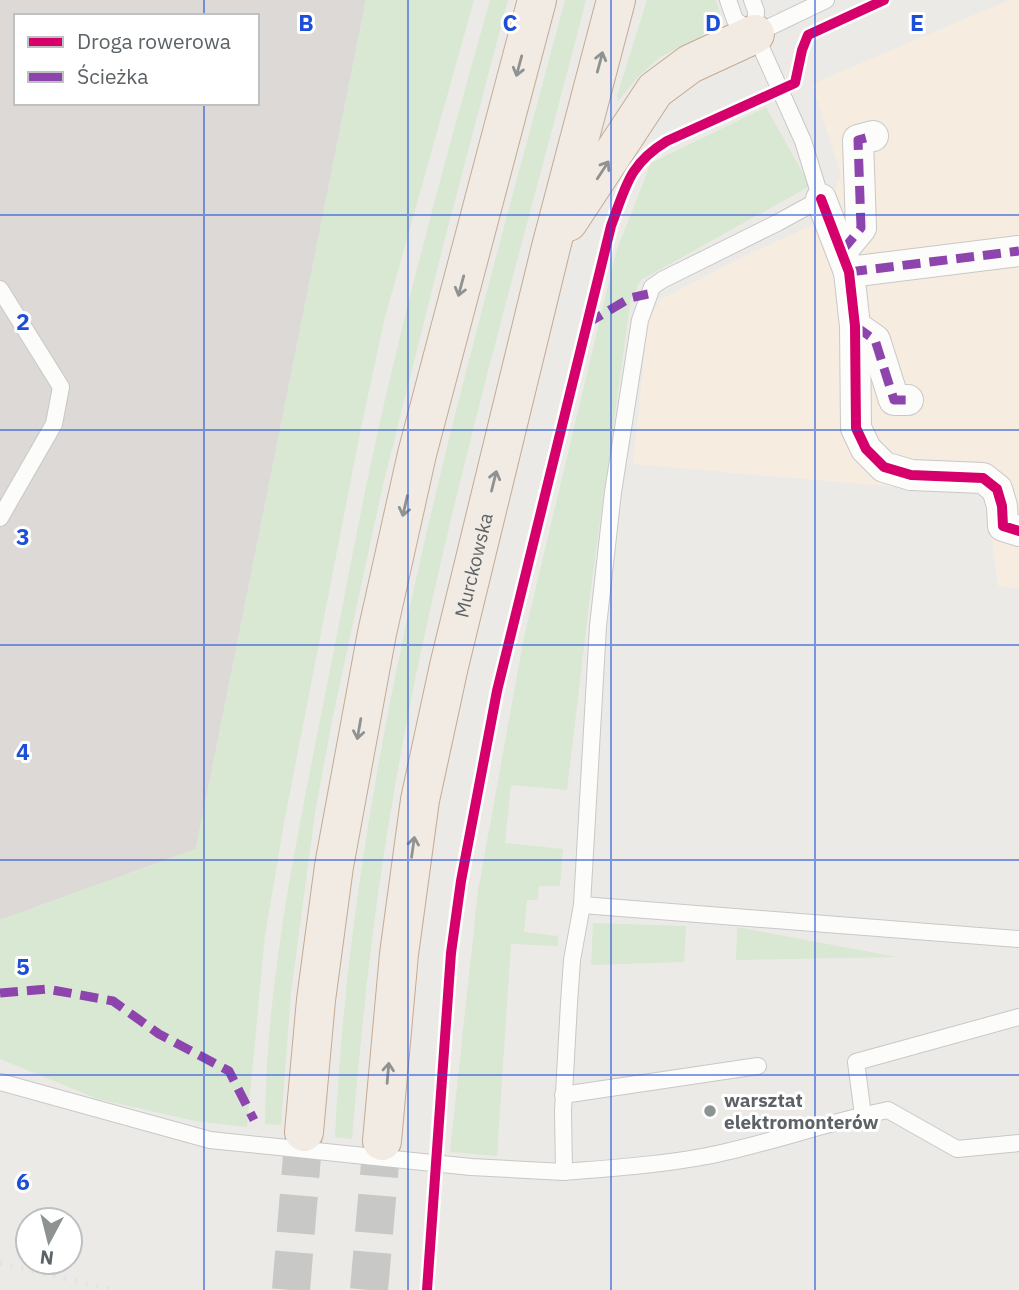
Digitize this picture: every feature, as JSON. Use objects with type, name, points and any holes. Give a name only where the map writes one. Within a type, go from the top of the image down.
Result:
[{"type":"highway","points":[[304,1132],[316,1000],[334,866],[377,633],[416,454],[537,0]]},
{"type":"highway","name":"Murckowska","points":[[382,1141],[399,954],[420,800],[449,666],[551,247],[616,0]]},
{"type":"highway","points":[[551,247],[654,90],[753,17]]},
{"type":"street","points":[[846,261],[861,228],[858,140],[873,136]]},
{"type":"street","points":[[821,199],[846,261],[855,326],[856,428],[866,449],[884,467],[911,475],[982,478],[997,489],[1003,506],[1003,526],[1019,531]]},
{"type":"street","points":[[846,261],[1019,251]]},
{"type":"street","points":[[855,326],[875,340],[894,400],[908,400]]},
{"type":"lane","points":[[728,0],[735,20],[826,0]]},
{"type":"lane","points":[[564,1172],[564,1095],[572,960],[582,905],[599,612],[613,492],[640,320],[652,287],[821,199],[803,141],[753,17]]},
{"type":"lane","points":[[0,289],[61,387],[54,424],[0,518]]},
{"type":"lane","points":[[582,905],[1019,939]]},
{"type":"lane","points":[[863,1115],[856,1062],[1019,1017]]},
{"type":"lane","points":[[564,1095],[758,1066]]},
{"type":"lane","points":[[0,1082],[210,1140],[471,1167],[564,1172],[646,1165],[706,1156],[772,1141],[888,1110],[957,1149],[1019,1143]]},
{"type":"shaded area","points":[[0,0],[366,0],[196,849],[0,920]]},
{"type":"shaded area","points":[[1009,0],[1019,0],[1019,589],[998,586],[986,495],[633,464],[648,322],[661,299],[746,255],[824,220],[841,175],[812,84]]},
{"type":"green space","points":[[366,0],[474,0],[384,321],[360,433],[284,823],[265,935],[247,1127],[195,1121],[98,1099],[0,1059],[0,920],[196,849]]},
{"type":"green space","points":[[490,0],[508,0],[382,489],[315,813],[291,993],[281,1125],[265,1124],[271,1015],[285,906],[357,532],[402,327]]},
{"type":"green space","points":[[565,0],[586,0],[474,427],[423,643],[383,860],[365,999],[352,1139],[335,1137],[346,992],[365,848],[390,705],[453,421]]},
{"type":"green space","points":[[647,0],[716,0],[723,22],[703,36],[660,57],[638,77],[618,101],[617,96]]},
{"type":"green space","points":[[766,107],[810,186],[641,280],[631,298],[592,580],[567,790],[511,785],[505,843],[563,849],[560,886],[539,886],[538,900],[527,900],[524,932],[558,936],[558,946],[511,944],[497,1156],[450,1152],[478,891],[524,637],[616,252],[651,163]]},
{"type":"green space","points":[[593,923],[686,926],[684,962],[591,965]]},
{"type":"green space","points":[[737,927],[897,957],[736,960]]},
{"type":"tunnel","points":[[291,1290],[304,1132]]},
{"type":"tunnel","points":[[369,1290],[382,1141]]},
{"type":"railway","points":[[0,1263],[113,1290]]},
{"type":"marked path","points":[[842,251],[861,228],[858,140],[873,136]]},
{"type":"marked path","points":[[849,272],[1019,251]]},
{"type":"marked path","points":[[586,324],[630,298],[648,294]]},
{"type":"marked path","points":[[855,326],[875,340],[894,400],[908,400]]},
{"type":"marked path","points":[[0,993],[47,989],[113,1001],[159,1034],[229,1071],[254,1120]]},
{"type":"cycle path","points":[[427,1290],[451,953],[461,881],[497,691],[611,226],[630,177],[644,158],[667,141],[795,83],[808,35],[884,0]]},
{"type":"cycle path","points":[[821,199],[849,272],[855,326],[856,428],[866,449],[884,467],[911,475],[983,478],[997,489],[1002,506],[1003,526],[1019,531]]},
{"type":"place","name":"warsztat elektromonterów","points":[[710,1111]]}]
